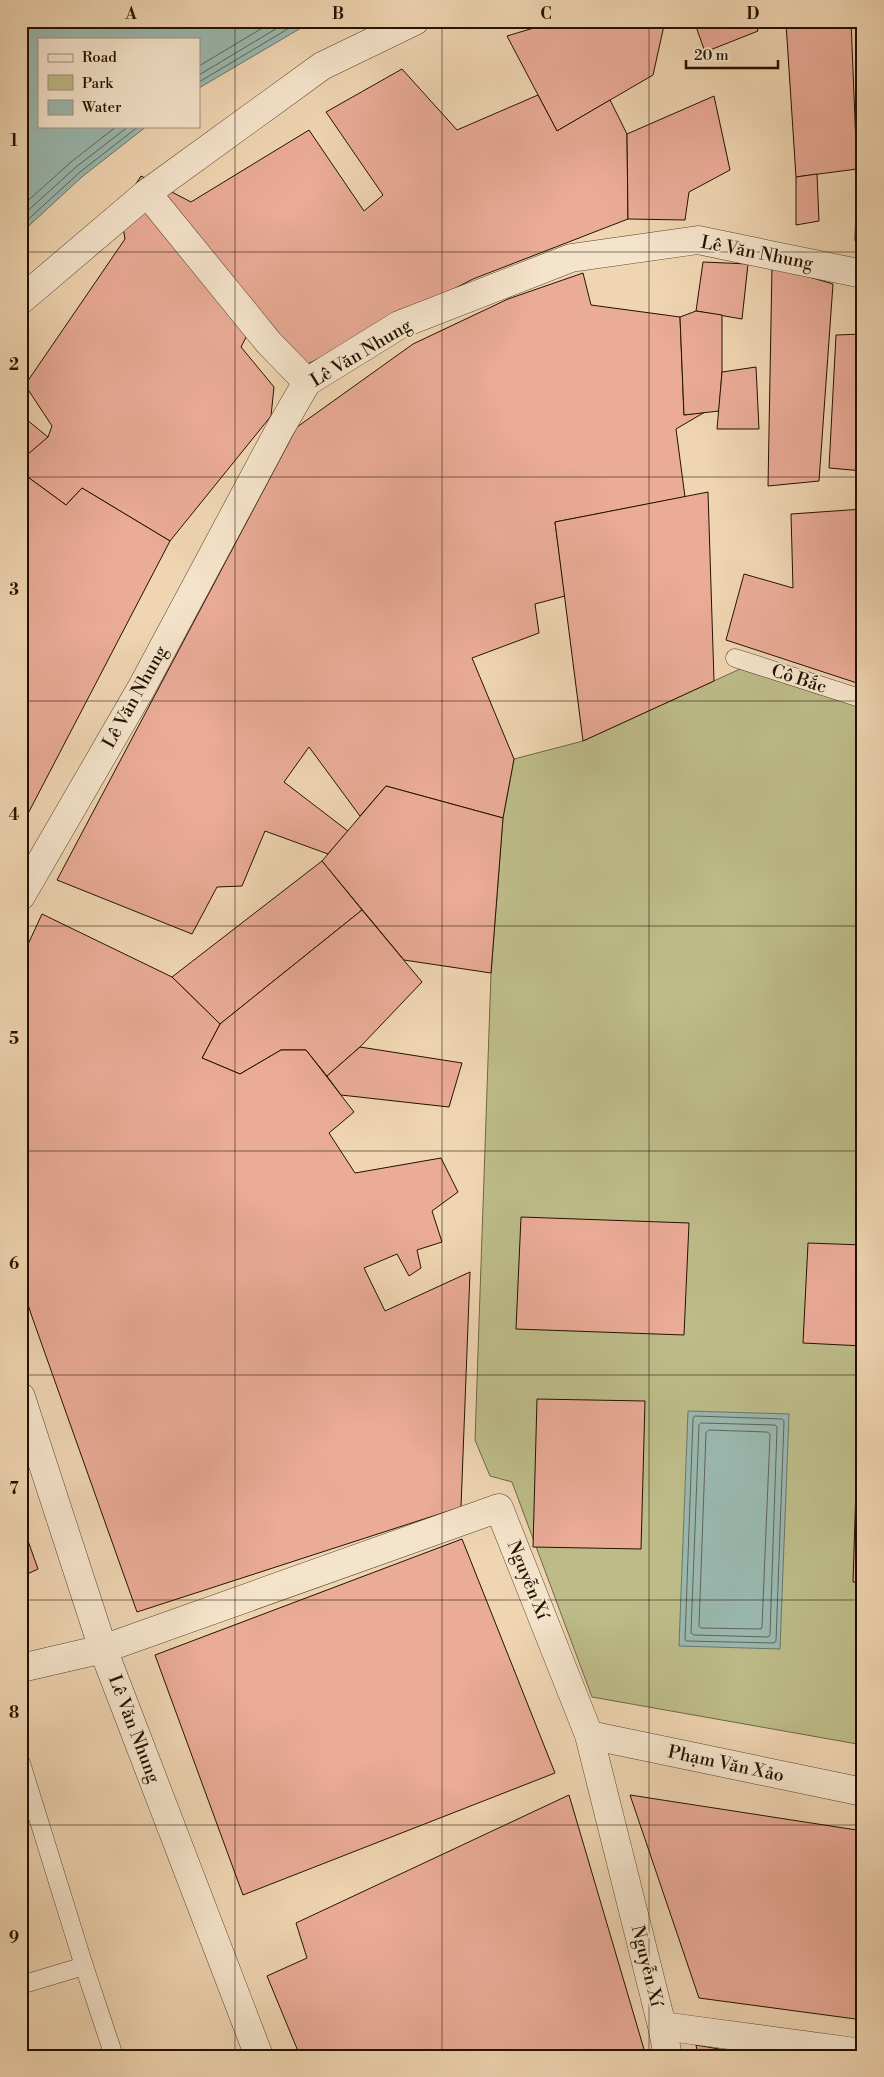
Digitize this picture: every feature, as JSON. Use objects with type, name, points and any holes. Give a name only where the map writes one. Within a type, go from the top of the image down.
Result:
[{"type":"street","points":[[21,300],[147,193],[322,66],[415,21]]},
{"type":"street","points":[[147,193],[269,343],[307,382]]},
{"type":"street","name":"Lê Văn Nhung","points":[[21,896],[142,687],[307,382],[399,325],[571,258],[698,240],[863,274]]},
{"type":"street","name":"Lê Văn Nhung","points":[[21,1397],[103,1649],[259,2056]]},
{"type":"street","name":"Nguyễn Xí","points":[[103,1649],[499,1508],[590,1735],[668,2056]]},
{"type":"street","points":[[21,1668],[103,1649]]},
{"type":"street","name":"Phạm Văn Xảo","points":[[590,1735],[863,1792]]},
{"type":"street","points":[[662,2026],[863,2053]]},
{"type":"lane","name":"Cô Bắc","points":[[735,658],[863,699]]},
{"type":"lane","points":[[21,1764],[114,2056]]},
{"type":"lane","points":[[21,1985],[84,1966]]},
{"type":"green space","points":[[740,669],[863,708],[863,1745],[592,1697],[512,1482],[490,1476],[475,1440],[491,973],[503,818],[514,759],[583,741]]},
{"type":"water","points":[[21,21],[313,21],[200,87],[200,38],[38,38],[38,128],[144,128],[83,176],[21,233]]},
{"type":"water","points":[[688,1411],[789,1414],[780,1649],[679,1646]]},
{"type":"building","points":[[557,21],[665,21],[653,75],[557,131],[507,36]]},
{"type":"building","points":[[694,21],[755,21],[758,31],[705,52]]},
{"type":"building","points":[[795,21],[851,21],[857,169],[796,177],[786,23]]},
{"type":"building","points":[[402,69],[457,130],[538,95],[557,131],[610,100],[627,134],[628,219],[473,279],[306,365],[257,316],[241,347],[274,387],[271,416],[170,541],[82,488],[66,505],[21,472],[21,453],[48,437],[52,426],[25,385],[125,239],[120,209],[141,176],[191,202],[309,130],[364,211],[383,195],[326,112]]},
{"type":"building","points":[[714,96],[730,170],[689,192],[685,220],[628,219],[627,134]]},
{"type":"building","points":[[857,169],[863,169],[863,238],[855,241]]},
{"type":"building","points":[[817,174],[819,221],[796,225],[796,177]]},
{"type":"building","points":[[703,262],[748,264],[742,319],[696,311]]},
{"type":"building","points":[[772,266],[833,284],[819,481],[768,486]]},
{"type":"building","points":[[583,273],[591,305],[680,317],[684,415],[705,412],[676,429],[685,497],[555,522],[565,596],[535,604],[539,633],[472,658],[514,759],[503,818],[386,786],[360,816],[309,747],[284,782],[348,831],[328,854],[265,831],[242,886],[217,887],[192,934],[57,880],[297,427],[413,344],[508,299]]},
{"type":"building","points":[[696,311],[722,315],[722,372],[719,411],[684,415],[680,317]]},
{"type":"building","points":[[863,334],[863,471],[829,468],[836,335]]},
{"type":"building","points":[[756,367],[759,429],[717,429],[722,372]]},
{"type":"building","points":[[21,415],[48,437],[21,460]]},
{"type":"building","points":[[21,472],[66,505],[82,488],[170,541],[21,827]]},
{"type":"building","points":[[708,492],[714,681],[583,741],[555,522]]},
{"type":"building","points":[[863,509],[863,685],[726,640],[744,574],[793,588],[791,514]]},
{"type":"building","points":[[386,786],[503,818],[491,973],[404,960],[322,861]]},
{"type":"building","points":[[322,861],[362,910],[220,1024],[172,977]]},
{"type":"building","points":[[362,910],[422,982],[360,1047],[327,1076],[306,1050],[281,1050],[240,1074],[202,1058],[220,1024]]},
{"type":"building","points":[[42,914],[172,977],[220,1024],[202,1058],[240,1074],[281,1050],[306,1050],[354,1112],[329,1133],[355,1173],[441,1158],[458,1192],[432,1211],[442,1242],[417,1250],[421,1268],[409,1276],[397,1254],[364,1268],[385,1311],[470,1272],[461,1507],[137,1612],[21,1281],[21,963]]},
{"type":"building","points":[[360,1047],[462,1063],[449,1107],[341,1095],[327,1076]]},
{"type":"building","points":[[521,1217],[689,1223],[684,1335],[516,1329]]},
{"type":"building","points":[[808,1243],[863,1245],[863,1346],[803,1343]]},
{"type":"building","points":[[860,1362],[863,1362],[863,1582],[853,1582]]},
{"type":"building","points":[[537,1399],[645,1401],[641,1549],[533,1547]]},
{"type":"building","points":[[21,1521],[38,1569],[21,1577]]},
{"type":"building","points":[[462,1539],[555,1773],[243,1895],[155,1655]]},
{"type":"building","points":[[569,1795],[646,2056],[300,2056],[267,1976],[307,1958],[296,1923]]},
{"type":"building","points":[[630,1795],[863,1831],[863,2020],[699,1998]]},
{"type":"building","points":[[696,2045],[759,2056],[698,2056]]}]
